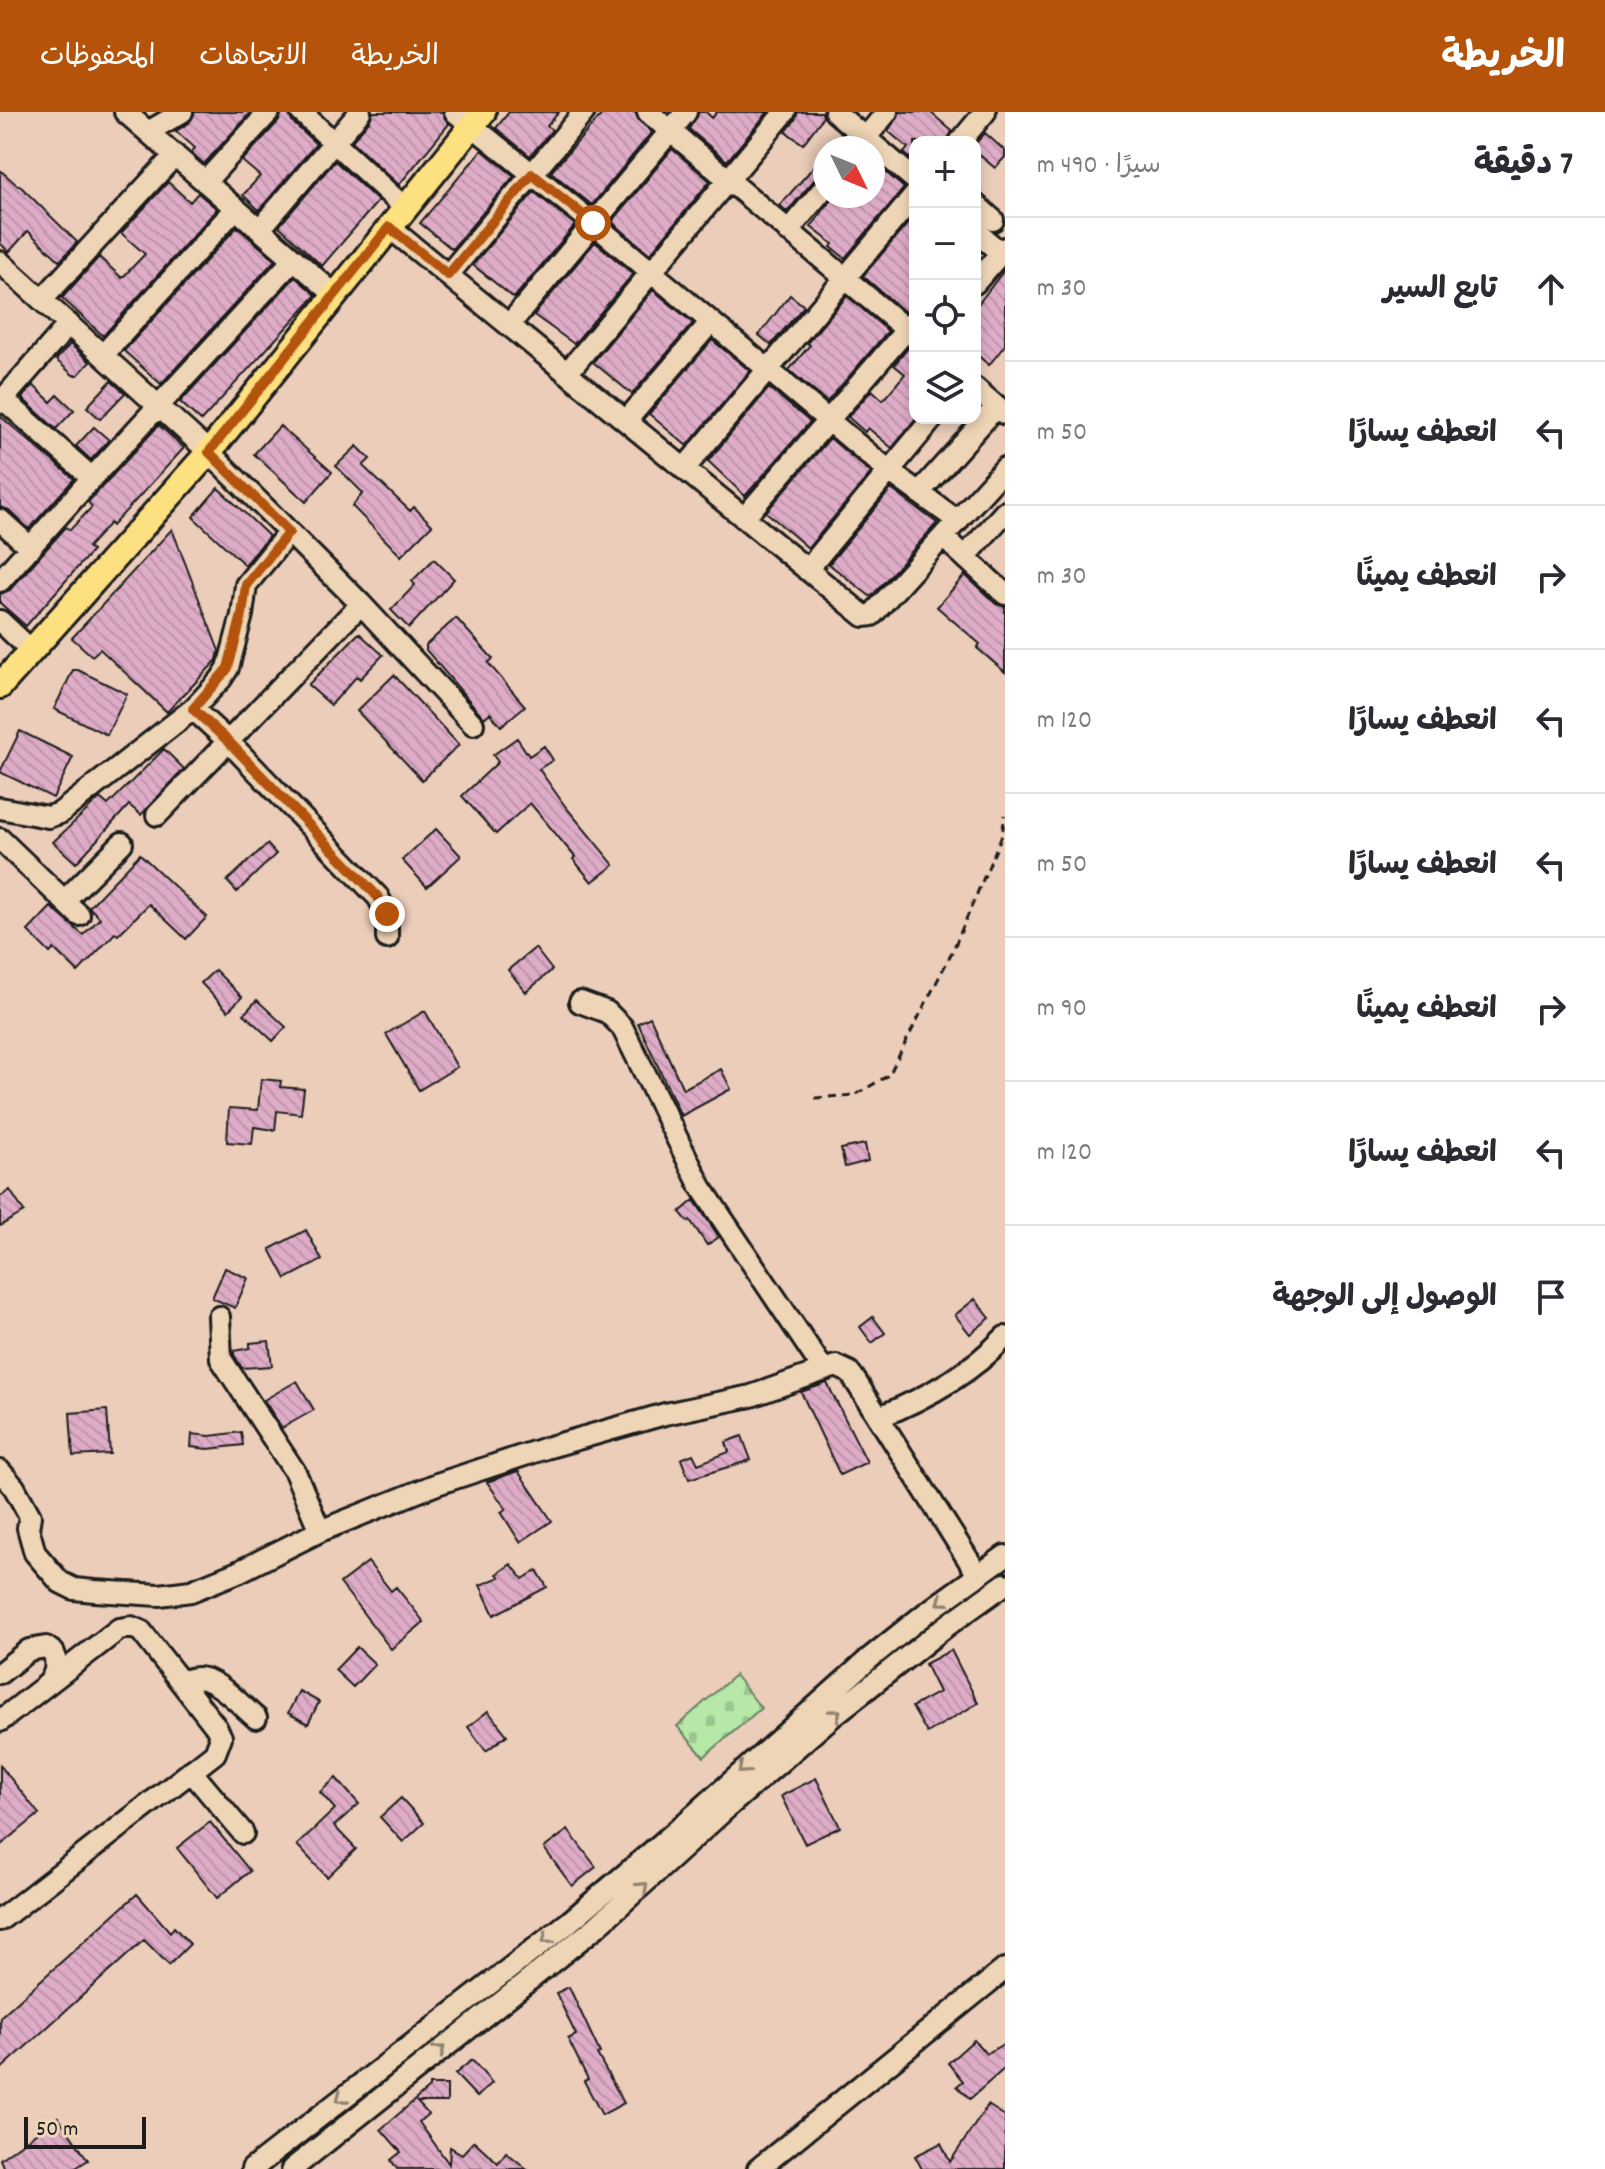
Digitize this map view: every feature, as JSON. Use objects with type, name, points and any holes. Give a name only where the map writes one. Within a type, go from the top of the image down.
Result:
[{"type":"main road","points":[[0,686],[209,452],[405,208],[470,117]]},
{"type":"street","points":[[125,112],[334,294]]},
{"type":"street","points":[[148,132],[182,112]]},
{"type":"street","points":[[205,182],[269,112]]},
{"type":"street","points":[[301,112],[405,208]]},
{"type":"street","points":[[260,229],[360,112]]},
{"type":"street","points":[[448,275],[584,112]]},
{"type":"street","points":[[648,112],[844,279],[909,327]]},
{"type":"street","points":[[509,325],[686,112]]},
{"type":"street","points":[[567,373],[785,112]]},
{"type":"street","points":[[835,112],[856,136]]},
{"type":"street","points":[[868,136],[887,112]]},
{"type":"street","points":[[965,136],[985,112]]},
{"type":"street","points":[[470,117],[532,174],[710,323],[889,471],[958,521]]},
{"type":"street","points":[[42,300],[175,155]]},
{"type":"street","points":[[885,159],[909,176]]},
{"type":"street","points":[[788,231],[813,201]]},
{"type":"street","points":[[684,469],[909,202]]},
{"type":"street","points":[[103,355],[236,208]]},
{"type":"street","points":[[976,208],[982,235],[1003,251],[978,280]]},
{"type":"street","points":[[389,227],[860,614],[870,616],[1005,468]]},
{"type":"street","points":[[0,581],[294,259]]},
{"type":"street","points":[[4,274],[42,300],[209,452],[361,604],[473,724]]},
{"type":"street","points":[[626,421],[710,323]]},
{"type":"street","points":[[69,324],[1,401],[92,478]]},
{"type":"street","points":[[744,518],[909,332]]},
{"type":"street","points":[[919,493],[1001,410],[981,393]]},
{"type":"street","points":[[807,570],[928,424]]},
{"type":"street","points":[[965,557],[1005,512]]},
{"type":"street","points":[[0,520],[31,548]]},
{"type":"street","points":[[0,808],[48,817],[60,813],[193,709],[228,668],[242,615],[246,585],[289,532]]},
{"type":"street","points":[[943,537],[1005,594]]},
{"type":"street","points":[[157,815],[361,604]]},
{"type":"street","points":[[0,621],[32,651]]},
{"type":"street","points":[[193,709],[229,742],[378,897],[387,914],[387,938]]},
{"type":"street","points":[[0,839],[71,908],[122,843]]},
{"type":"street","points":[[580,1002],[607,1012],[622,1027],[695,1177],[823,1369]]},
{"type":"street","points":[[219,1317],[221,1359],[295,1472],[320,1531]]},
{"type":"street","points":[[879,1417],[941,1389],[969,1370],[1005,1337]]},
{"type":"street","points":[[0,1471],[14,1487],[30,1516],[28,1528],[35,1553],[60,1582],[74,1589],[159,1595],[191,1591],[238,1572],[320,1531],[437,1484],[546,1448],[665,1414],[751,1396],[836,1366],[849,1372],[978,1575]]},
{"type":"street","points":[[252,2169],[580,1913],[848,1677],[926,1613],[1005,1556]]},
{"type":"street","points":[[292,2169],[596,1927],[802,1743],[912,1653],[1001,1595]]},
{"type":"street","points":[[0,1721],[119,1629],[131,1627],[141,1631],[221,1737],[215,1753],[0,1920]]},
{"type":"street","points":[[0,1673],[35,1648],[46,1647],[54,1653],[82,1658]]},
{"type":"street","points":[[48,1684],[56,1668],[54,1653]]},
{"type":"street","points":[[182,1683],[194,1677],[207,1679],[256,1718]]},
{"type":"street","points":[[191,1771],[243,1833]]},
{"type":"street","points":[[758,2169],[1005,1969]]},
{"type":"path","points":[[815,1098],[855,1095],[889,1075],[953,950],[1002,835],[1005,815]]},
{"type":"green space","points":[[735,1675],[761,1708],[704,1757],[677,1726]]},
{"type":"building","points":[[195,112],[250,113],[204,164],[191,152],[195,148],[176,131],[189,123]]},
{"type":"building","points":[[282,112],[288,112],[292,122],[316,144],[259,210],[243,195],[260,176],[242,161],[279,121]]},
{"type":"building","points":[[373,112],[442,112],[449,124],[399,185],[352,141]]},
{"type":"building","points":[[509,112],[559,112],[547,126],[552,130],[530,156],[496,128]]},
{"type":"building","points":[[604,112],[635,112],[639,121],[652,132],[592,205],[551,172]]},
{"type":"building","points":[[699,112],[706,112],[712,118],[717,112],[768,112],[727,161],[689,129]]},
{"type":"building","points":[[798,112],[822,112],[823,117],[803,144],[786,132]]},
{"type":"building","points":[[900,112],[930,112],[952,131],[950,136],[909,136],[909,158],[904,153],[908,148],[888,131]]},
{"type":"building","points":[[985,133],[1005,151],[1005,157],[995,168],[981,156],[981,137]]},
{"type":"building","points":[[672,149],[710,181],[650,254],[612,222]]},
{"type":"building","points":[[482,150],[514,176],[452,249],[420,223]]},
{"type":"building","points":[[335,161],[378,201],[322,266],[279,226]]},
{"type":"building","points":[[813,168],[813,181],[787,212],[780,205]]},
{"type":"building","points":[[0,170],[77,242],[60,261],[28,231],[9,252],[0,243]]},
{"type":"building","points":[[885,171],[904,188],[845,258],[811,227],[825,208],[885,208]]},
{"type":"building","points":[[168,182],[190,202],[198,193],[217,209],[103,336],[62,298],[99,257],[122,278],[145,254],[121,233]]},
{"type":"building","points":[[534,192],[575,225],[514,298],[473,265]]},
{"type":"building","points":[[909,222],[909,310],[905,312],[863,276]]},
{"type":"building","points":[[237,227],[275,260],[161,384],[124,351]]},
{"type":"building","points":[[595,242],[633,274],[574,344],[534,315]]},
{"type":"building","points":[[1005,269],[1005,345],[989,365],[981,358],[981,300]]},
{"type":"building","points":[[295,277],[316,295],[201,421],[180,402]]},
{"type":"building","points":[[653,290],[693,323],[632,394],[593,362]]},
{"type":"building","points":[[790,295],[804,306],[771,345],[759,335]]},
{"type":"building","points":[[847,296],[888,331],[827,402],[789,370],[810,345],[807,343]]},
{"type":"building","points":[[712,340],[750,371],[687,446],[649,414]]},
{"type":"building","points":[[70,344],[90,362],[78,375],[73,375],[56,360]]},
{"type":"building","points":[[909,348],[911,424],[892,448],[868,428],[865,432],[848,417],[872,390],[883,400],[905,374],[894,365]]},
{"type":"building","points":[[111,381],[125,393],[100,419],[87,407]]},
{"type":"building","points":[[33,385],[51,402],[58,395],[74,410],[56,429],[22,398]]},
{"type":"building","points":[[769,388],[810,422],[745,496],[708,461]]},
{"type":"building","points":[[0,416],[74,479],[29,529],[9,510],[0,507]]},
{"type":"building","points":[[159,425],[184,448],[112,526],[110,523],[88,547],[92,551],[26,626],[0,603],[0,594],[10,590],[66,527],[70,530],[92,507],[88,502]]},
{"type":"building","points":[[280,426],[332,472],[306,502],[254,454]]},
{"type":"building","points":[[94,427],[109,440],[91,460],[76,446]]},
{"type":"building","points":[[830,438],[871,473],[808,548],[766,512]]},
{"type":"building","points":[[357,446],[370,459],[363,466],[410,511],[414,507],[432,525],[401,556],[352,506],[363,493],[336,466]]},
{"type":"building","points":[[218,488],[269,536],[245,565],[193,517]]},
{"type":"building","points":[[891,489],[937,523],[871,597],[829,564]]},
{"type":"building","points":[[172,529],[219,651],[217,660],[167,712],[100,649],[92,656],[72,638]]},
{"type":"building","points":[[434,559],[454,579],[409,628],[391,610],[415,585],[412,581]]},
{"type":"building","points":[[965,575],[996,604],[1005,607],[1005,672],[977,648],[980,644],[937,607]]},
{"type":"building","points":[[456,618],[493,659],[488,663],[525,706],[501,726],[490,713],[484,718],[426,650],[426,645]]},
{"type":"building","points":[[359,633],[383,655],[360,679],[357,676],[331,705],[308,685]]},
{"type":"building","points":[[73,670],[127,694],[107,735],[54,709]]},
{"type":"building","points":[[394,675],[459,745],[422,780],[357,711]]},
{"type":"building","points":[[20,731],[73,757],[53,798],[0,772]]},
{"type":"building","points":[[517,738],[529,756],[544,746],[553,760],[539,769],[614,865],[592,882],[530,803],[496,834],[462,796],[498,762],[493,755]]},
{"type":"building","points":[[164,749],[184,769],[141,815],[129,805],[76,863],[53,842],[100,798],[108,805]]},
{"type":"building","points":[[436,829],[461,856],[427,887],[402,860]]},
{"type":"building","points":[[267,844],[276,854],[237,892],[227,881]]},
{"type":"building","points":[[140,854],[207,917],[186,939],[149,904],[118,935],[115,933],[78,972],[54,949],[50,953],[28,931],[51,907],[83,935],[100,918],[89,907]]},
{"type":"building","points":[[535,948],[552,970],[526,992],[508,970]]},
{"type":"building","points":[[215,970],[242,997],[228,1011],[201,983]]},
{"type":"building","points":[[257,1000],[286,1027],[273,1041],[244,1014]]},
{"type":"building","points":[[425,1011],[457,1067],[419,1090],[386,1034]]},
{"type":"building","points":[[650,1017],[683,1089],[721,1069],[731,1089],[681,1116],[638,1023]]},
{"type":"building","points":[[261,1079],[281,1081],[280,1087],[304,1089],[301,1114],[277,1111],[275,1130],[254,1127],[252,1144],[227,1142],[229,1108],[258,1110]]},
{"type":"building","points":[[865,1144],[868,1161],[845,1167],[841,1149]]},
{"type":"building","points":[[10,1190],[24,1212],[0,1226],[0,1197]]},
{"type":"building","points":[[694,1200],[719,1237],[707,1245],[690,1220],[688,1222],[680,1212]]},
{"type":"building","points":[[306,1230],[322,1260],[286,1279],[270,1249]]},
{"type":"building","points":[[225,1268],[248,1278],[235,1308],[212,1298]]},
{"type":"building","points":[[975,1299],[990,1318],[970,1334],[955,1315]]},
{"type":"building","points":[[873,1317],[885,1333],[872,1343],[860,1327]]},
{"type":"building","points":[[269,1341],[272,1366],[242,1368],[234,1351],[250,1348],[250,1343]]},
{"type":"building","points":[[297,1381],[314,1410],[282,1428],[264,1400]]},
{"type":"building","points":[[827,1383],[867,1462],[840,1475],[801,1392]]},
{"type":"building","points":[[107,1410],[110,1454],[73,1456],[70,1413]]},
{"type":"building","points":[[241,1432],[243,1445],[208,1449],[191,1447],[192,1434],[210,1436]]},
{"type":"building","points":[[742,1436],[751,1460],[689,1479],[681,1459],[693,1454],[698,1464],[729,1452],[726,1442]]},
{"type":"building","points":[[518,1471],[552,1521],[520,1542],[501,1512],[506,1509],[487,1482]]},
{"type":"building","points":[[368,1562],[391,1591],[396,1587],[424,1622],[391,1649],[340,1583]]},
{"type":"building","points":[[511,1564],[523,1579],[537,1570],[547,1587],[494,1615],[480,1585],[500,1577],[497,1574]]},
{"type":"building","points":[[357,1647],[375,1664],[353,1687],[335,1670]]},
{"type":"building","points":[[951,1650],[978,1703],[927,1733],[912,1707],[939,1692],[925,1664]]},
{"type":"building","points":[[299,1691],[319,1702],[308,1724],[288,1713]]},
{"type":"building","points":[[488,1711],[507,1735],[486,1751],[468,1727]]},
{"type":"building","points":[[0,1765],[39,1814],[0,1846]]},
{"type":"building","points":[[336,1778],[359,1804],[334,1826],[356,1849],[327,1877],[297,1845],[335,1809],[320,1792]]},
{"type":"building","points":[[816,1778],[840,1827],[805,1844],[781,1796]]},
{"type":"building","points":[[401,1798],[424,1823],[403,1842],[380,1817]]},
{"type":"building","points":[[210,1822],[250,1871],[217,1898],[177,1848]]},
{"type":"building","points":[[568,1830],[596,1867],[572,1886],[544,1848]]},
{"type":"building","points":[[137,1894],[170,1932],[174,1927],[190,1944],[169,1965],[144,1940],[0,2070],[0,2017]]},
{"type":"building","points":[[569,1987],[600,2053],[597,2054],[624,2103],[602,2115],[584,2081],[588,2079],[568,2039],[576,2035],[556,1993]]},
{"type":"building","points":[[974,2040],[986,2054],[1005,2043],[1005,2068],[970,2099],[957,2086],[963,2081],[948,2063]]},
{"type":"building","points":[[472,2060],[492,2083],[477,2097],[455,2074]]},
{"type":"building","points":[[429,2085],[447,2085],[447,2102],[417,2102],[428,2114],[419,2122],[449,2164],[450,2147],[462,2154],[474,2141],[498,2163],[506,2152],[527,2169],[397,2169],[391,2160],[401,2152],[381,2129]]},
{"type":"building","points":[[988,2105],[1005,2116],[1005,2169],[922,2169],[915,2156],[941,2143],[950,2162]]},
{"type":"building","points":[[58,2117],[88,2160],[74,2169],[4,2169],[0,2159]]},
{"type":"route","points":[[387,914],[378,897],[229,742],[193,709],[228,668],[242,615],[246,585],[289,532],[209,452],[389,227],[448,275],[532,174],[593,223]]}]
